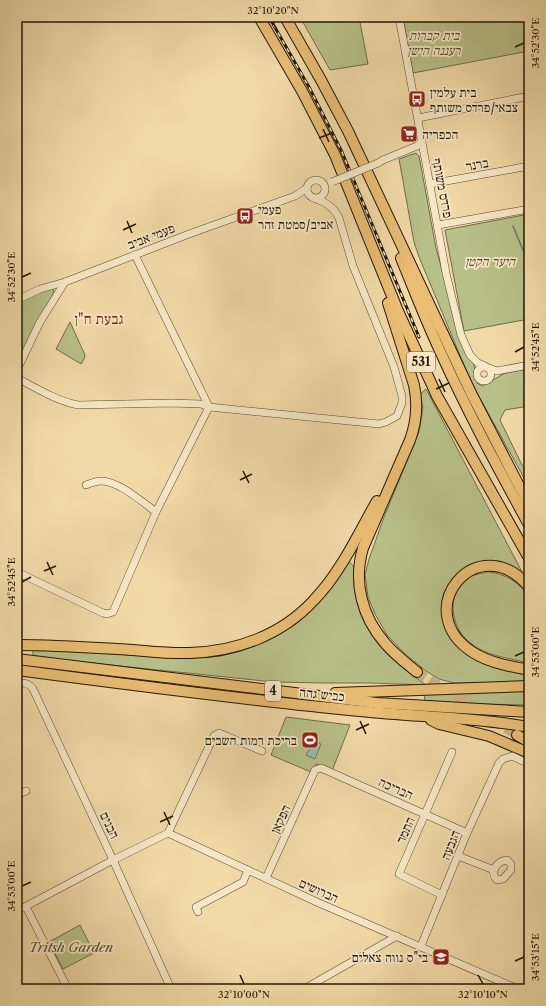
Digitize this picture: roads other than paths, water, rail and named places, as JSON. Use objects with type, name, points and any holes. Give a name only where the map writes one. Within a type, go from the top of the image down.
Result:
[{"type":"highway","name":"531","points":[[259,17],[302,91],[335,155],[398,311],[421,363],[453,426],[529,558]]},
{"type":"highway","name":"531","points":[[285,17],[321,80],[360,156],[418,301],[440,351],[484,442],[529,525]]},
{"type":"highway","points":[[335,155],[387,300],[414,385],[416,398],[414,429],[363,548],[359,561],[358,582],[366,611],[377,634],[395,654],[418,672]]},
{"type":"highway","points":[[360,156],[471,393],[529,505]]},
{"type":"highway","points":[[17,646],[55,645],[189,653],[222,650],[239,646],[270,634],[281,628],[303,611],[324,589],[346,556],[405,452]]},
{"type":"highway","points":[[529,587],[520,577],[509,570],[498,566],[481,566],[468,572],[458,580],[449,596],[446,609],[448,622],[452,630],[462,643],[469,649],[490,660],[529,670]]},
{"type":"highway","name":"כביש גהה","points":[[17,659],[377,703],[529,712]]},
{"type":"highway","name":"כביש גהה","points":[[17,670],[186,692],[361,712],[488,721],[529,727]]},
{"type":"highway","points":[[265,690],[337,693],[529,686]]},
{"type":"highway","points":[[422,716],[439,724],[489,736],[529,753]]},
{"type":"highway","points":[[517,735],[529,742]]},
{"type":"street","name":"פרדס משותף","points":[[399,17],[446,273],[461,335],[474,360],[477,371]]},
{"type":"street","points":[[418,118],[529,96]]},
{"type":"street","points":[[378,163],[417,146],[422,141]]},
{"type":"street","points":[[17,378],[46,394],[78,405],[171,403],[201,404],[209,407],[379,424],[392,419],[400,411],[402,396],[394,367],[353,266],[340,218],[329,205],[312,197],[307,188],[312,182],[332,182],[378,163],[415,151],[425,156]]},
{"type":"street","name":"ברנר","points":[[430,184],[529,166]]},
{"type":"street","points":[[312,197],[319,197],[332,182]]},
{"type":"street","points":[[321,183],[329,205]]},
{"type":"street","name":"פעמי אביב","points":[[295,196],[307,188]]},
{"type":"street","name":"פעמי אביב","points":[[17,300],[40,289],[65,282],[295,196],[305,194],[312,197]]},
{"type":"street","points":[[438,226],[529,210]]},
{"type":"street","points":[[135,255],[209,407]]},
{"type":"street","points":[[17,370],[40,322],[65,282]]},
{"type":"street","points":[[474,360],[487,367],[497,370],[529,365]]},
{"type":"street","points":[[487,367],[480,367],[477,371],[478,378],[481,381],[486,381],[497,370]]},
{"type":"street","points":[[487,367],[491,372],[491,376]]},
{"type":"street","points":[[17,572],[103,613],[110,613],[116,608],[156,512],[209,407]]},
{"type":"street","points":[[86,485],[100,480],[118,485],[156,512]]},
{"type":"street","name":"הבנים","points":[[18,682],[30,684],[33,689],[113,860],[171,989]]},
{"type":"street","points":[[17,912],[113,860],[168,833],[214,736],[219,733],[262,751]]},
{"type":"street","name":"התמר","points":[[442,895],[399,874],[452,752]]},
{"type":"street","name":"הגבעה","points":[[421,946],[467,833],[500,764],[508,757],[516,757],[529,764]]},
{"type":"street","name":"הבריכה","points":[[315,770],[321,768],[467,833]]},
{"type":"street","name":"הפקאן","points":[[266,878],[315,770]]},
{"type":"street","points":[[17,795],[26,791]]},
{"type":"street","name":"הברושים","points":[[168,833],[318,903],[421,946],[514,988]]},
{"type":"street","points":[[458,856],[494,870]]},
{"type":"street","points":[[198,912],[196,907],[243,882],[248,870]]},
{"type":"street","points":[[26,906],[68,989]]},
{"type":"street","points":[[309,988],[397,936]]},
{"type":"waterway","points":[[513,226],[523,250],[529,258]]},
{"type":"tunnel","points":[[417,672],[517,735]]},
{"type":"railway","points":[[269,17],[309,87],[342,152],[419,337]]},
{"type":"place","name":"בית עלמין צבאי/פרדס משותף","points":[[417,99]]},
{"type":"place","name":"הכפריה","points":[[409,134]]},
{"type":"place","name":"פעמי אביב/סמטת זהר","points":[[245,216]]},
{"type":"place","name":"בריכת רמות השבים","points":[[310,740]]},
{"type":"place","name":"בי\"ס נווה צאלים","points":[[441,957]]},
{"type":"district","name":"גבעת ח\"ן","points":[[99,319]]},
{"type":"park label","name":"בית קברות רעננה הישן","points":[[434,42]]},
{"type":"park label","name":"היער הקטן","points":[[490,261]]},
{"type":"park label","name":"Tritsh Garden","points":[[71,947]]}]
